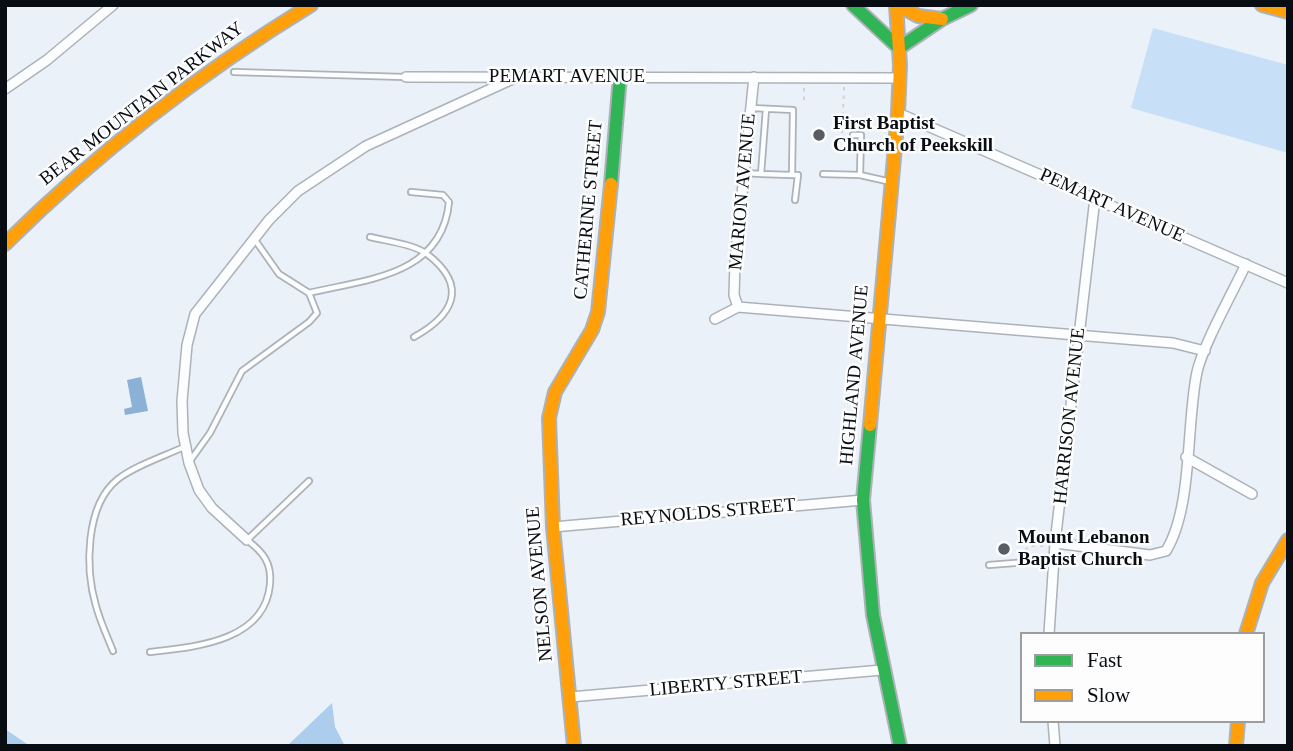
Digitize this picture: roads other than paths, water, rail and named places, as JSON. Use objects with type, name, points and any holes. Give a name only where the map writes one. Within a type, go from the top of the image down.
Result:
[{"type":"main road","name":"BEAR MOUNTAIN PARKWAY","points":[[5,244],[56,194],[125,136],[237,53],[311,5]]},
{"type":"main road","points":[[853,5],[900,48],[942,19],[971,5]]},
{"type":"main road","points":[[897,5],[918,16],[942,19]]},
{"type":"main road","name":"HIGHLAND AVENUE","points":[[897,5],[900,48],[898,113],[863,500],[866,557],[881,670],[900,746]]},
{"type":"main road","points":[[1262,5],[1288,12]]},
{"type":"main road","name":"CATHERINE STREET","points":[[549,418],[555,392],[592,330],[598,312],[606,266],[620,76]]},
{"type":"main road","name":"NELSON AVENUE","points":[[549,418],[553,527],[574,746]]},
{"type":"main road","points":[[1247,632],[1262,583],[1288,540]]},
{"type":"main road","points":[[1236,746],[1238,723]]},
{"type":"street","points":[[5,89],[47,60],[113,5]]},
{"type":"street","name":"PEMART AVENUE","points":[[406,77],[900,78]]},
{"type":"street","points":[[247,540],[212,508],[199,490],[186,446],[182,401],[190,326],[205,297],[298,191],[356,152],[517,77]]},
{"type":"street","name":"MARION AVENUE","points":[[738,307],[734,295],[735,263],[754,77]]},
{"type":"street","name":"PEMART AVENUE","points":[[898,113],[1288,284]]},
{"type":"street","name":"HARRISON AVENUE","points":[[1049,632],[1055,543],[1095,198]]},
{"type":"street","points":[[1055,543],[1150,555],[1166,551],[1174,539],[1197,370],[1246,264]]},
{"type":"street","points":[[715,319],[738,307],[1173,343],[1205,351]]},
{"type":"street","points":[[1186,457],[1252,494]]},
{"type":"street","name":"REYNOLDS STREET","points":[[553,527],[863,500]]},
{"type":"street","name":"LIBERTY STREET","points":[[570,697],[881,670]]},
{"type":"street","points":[[1053,723],[1055,746]]},
{"type":"lane","name":"PEMART AVENUE","points":[[234,72],[406,77]]},
{"type":"lane","points":[[751,108],[793,110],[792,176]]},
{"type":"lane","points":[[761,174],[766,109]]},
{"type":"lane","points":[[853,135],[861,135],[860,175]]},
{"type":"lane","points":[[744,172],[798,176],[795,200]]},
{"type":"lane","points":[[822,174],[860,175],[892,182]]},
{"type":"lane","points":[[309,293],[394,273],[434,245],[447,221],[449,202],[443,195],[411,192]]},
{"type":"lane","points":[[370,237],[425,253],[446,277],[451,301],[443,318],[414,337]]},
{"type":"lane","points":[[189,463],[210,433],[242,371],[310,322],[317,313],[309,293],[279,274],[254,239]]},
{"type":"lane","points":[[113,651],[96,605],[91,577],[92,533],[99,505],[119,478],[186,446]]},
{"type":"lane","points":[[150,652],[212,641],[243,630],[255,619],[269,594],[269,567],[262,551],[247,540],[309,481]]},
{"type":"lane","points":[[989,565],[1054,560]]},
{"type":"place","name":"First Baptist Church of Peekskill","points":[[819,135]]},
{"type":"place","name":"Mount Lebanon Baptist Church","points":[[1004,549]]}]
